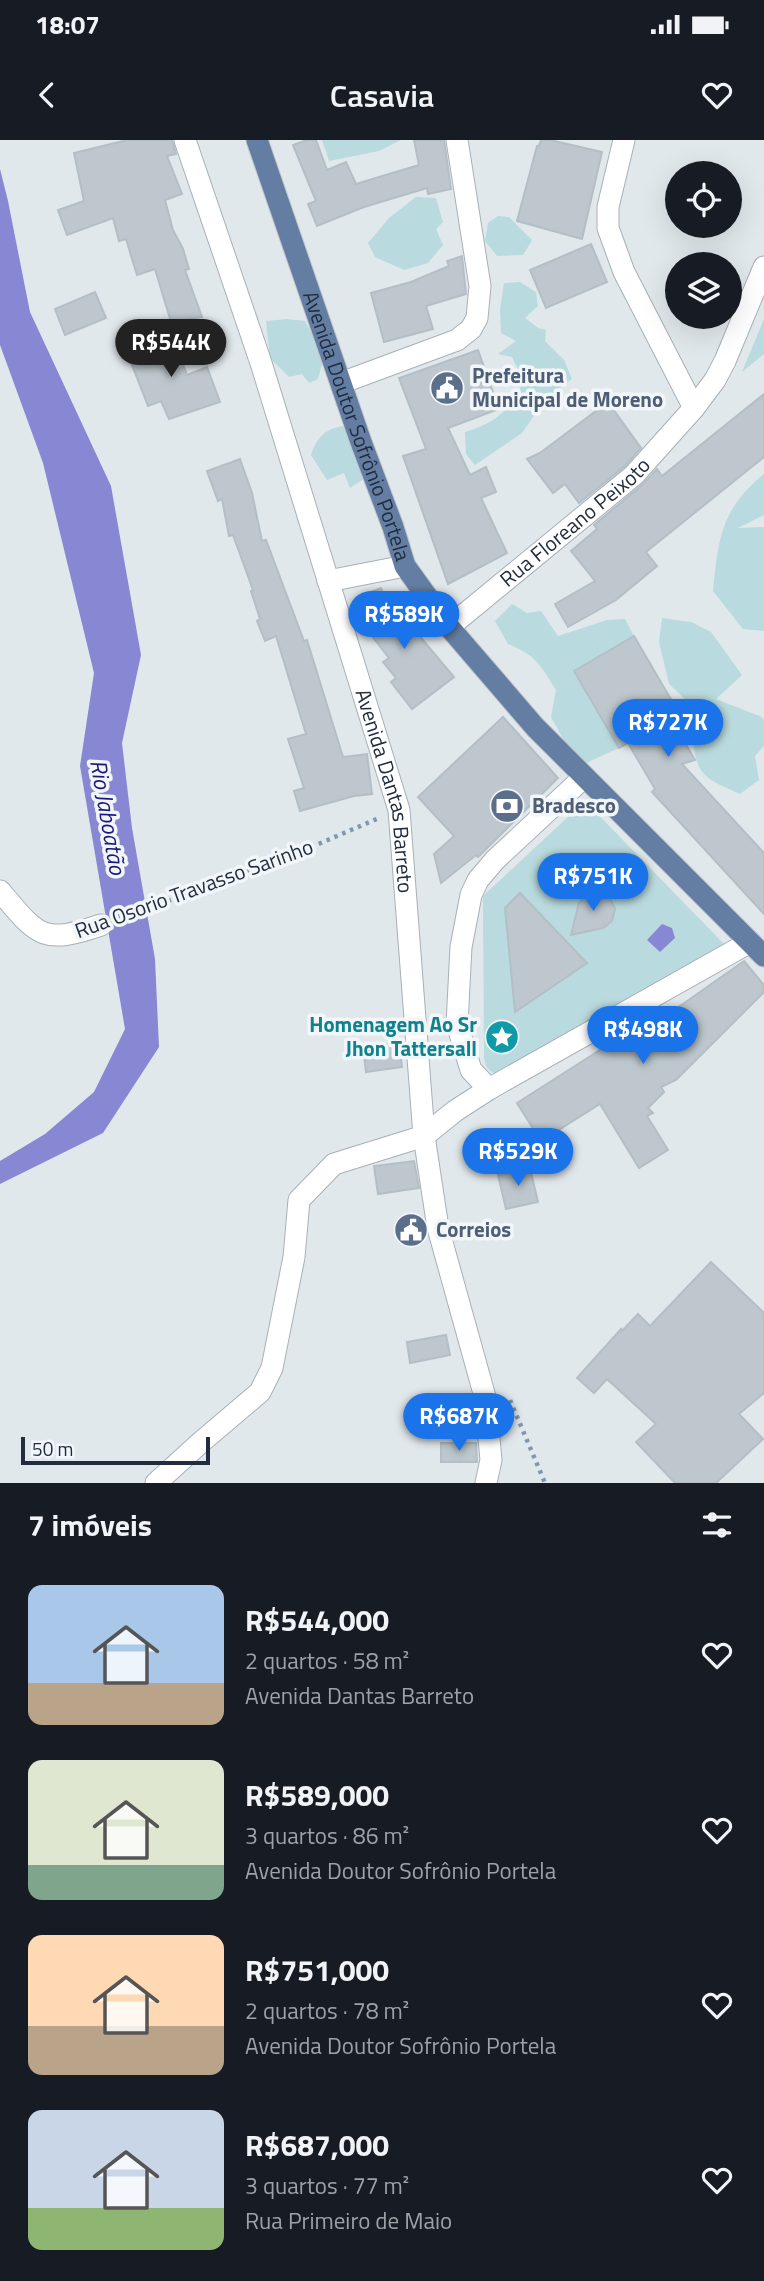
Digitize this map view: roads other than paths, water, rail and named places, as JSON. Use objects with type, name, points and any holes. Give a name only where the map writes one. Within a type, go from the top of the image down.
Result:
[{"type":"main road","name":"Avenida Doutor Sofrônio Portela","points":[[257,140],[405,566],[449,626],[535,727],[583,778],[757,949]]},
{"type":"street","name":"Avenida Dantas Barreto","points":[[186,140],[261,363],[399,810],[424,1136],[438,1228],[485,1397],[491,1460],[486,1483]]},
{"type":"street","points":[[341,383],[457,340],[471,329],[477,318],[480,286],[457,140]]},
{"type":"street","points":[[624,140],[608,207],[608,228],[624,272],[694,408]]},
{"type":"street","name":"Rua Floreano Peixoto","points":[[449,626],[634,475],[694,408],[715,380],[725,361],[764,267]]},
{"type":"street","points":[[328,581],[405,566]]},
{"type":"street","points":[[489,1089],[471,1070],[457,1024],[461,947],[469,903],[478,880],[495,860],[583,778]]},
{"type":"street","name":"Rua Osorio Travasso Sarinho","points":[[0,891],[34,930],[45,934],[55,937],[74,935],[101,925]]},
{"type":"street","points":[[156,1483],[260,1392],[272,1368],[293,1257],[299,1200],[334,1164],[424,1136],[489,1089],[757,949]]},
{"type":"water","name":"Rio Jaboatão","points":[[0,169],[30,312],[111,486],[141,655],[122,743],[132,828],[155,959],[159,1047],[103,1133],[0,1184],[0,1161],[45,1134],[94,1092],[125,1029],[80,766],[94,673],[43,463],[0,345]]},
{"type":"water","points":[[662,924],[672,928],[675,938],[660,952],[647,940]]},
{"type":"place","name":"Prefeitura Municipal de Moreno","points":[[447,388]]},
{"type":"place","name":"Bradesco","points":[[507,806]]},
{"type":"place","name":"Homenagem Ao Sr Jhon Tattersall","points":[[502,1037]]},
{"type":"place","name":"Correios","points":[[411,1230]]}]
